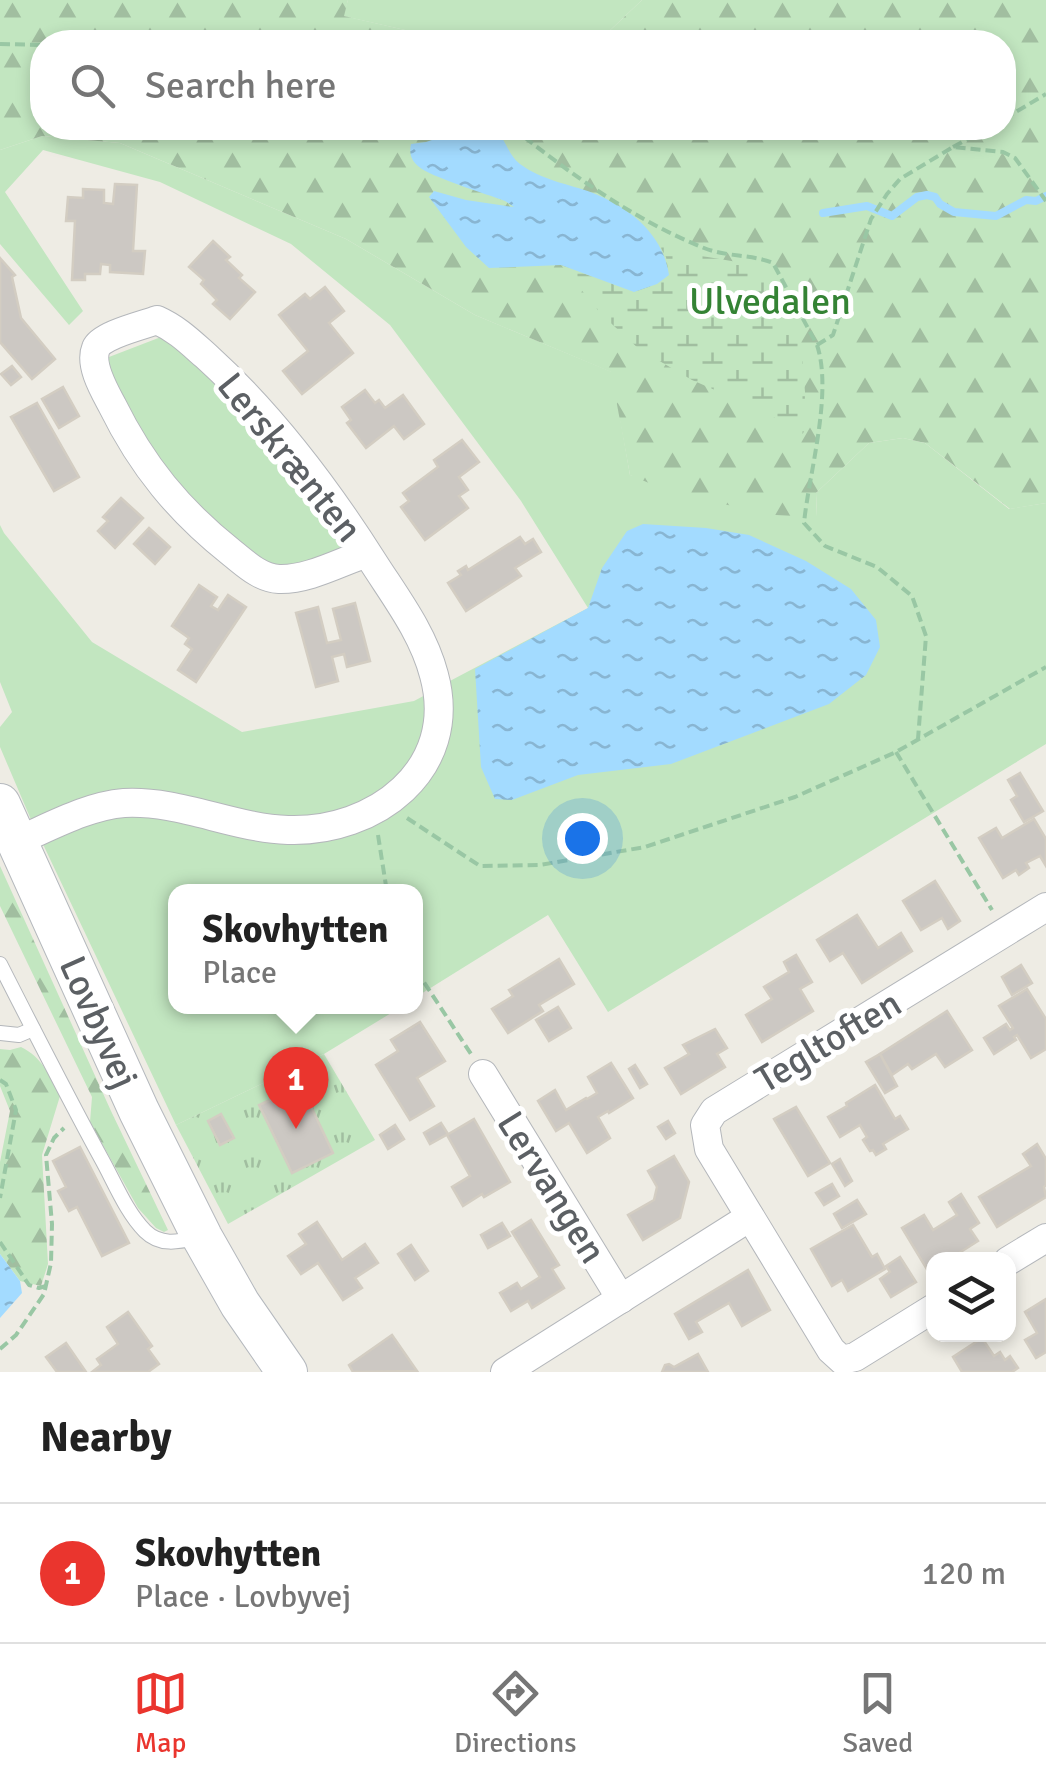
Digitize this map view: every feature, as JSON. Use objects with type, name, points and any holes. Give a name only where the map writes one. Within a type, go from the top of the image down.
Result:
[{"type":"street","name":"Lerskrænten","points":[[17,841],[94,809],[122,804],[159,804],[258,828],[325,829],[358,819],[406,788],[423,768],[434,741],[438,712],[435,678],[422,639],[367,553],[262,413],[174,328],[158,320],[101,340],[94,350],[96,372],[131,444],[169,494],[208,534],[258,572],[278,579],[302,576],[367,553]]},
{"type":"street","name":"Lovbyvej","points":[[0,804],[139,1111],[202,1237],[240,1304],[287,1372]]},
{"type":"street","name":"Tegltoften","points":[[926,1313],[855,1357],[842,1360],[832,1350],[709,1149],[704,1125],[714,1110],[1046,908]]},
{"type":"street","name":"Lervangen","points":[[483,1074],[621,1300]]},
{"type":"street","name":"Lervangen","points":[[505,1372],[750,1217]]},
{"type":"street","points":[[1016,1256],[1046,1238]]},
{"type":"lane","name":"Lovbyvej","points":[[0,964],[145,1232],[158,1240],[174,1242],[202,1237]]},
{"type":"lane","points":[[0,1033],[19,1035],[33,1029]]},
{"type":"path","points":[[0,44],[30,45]]},
{"type":"path","points":[[1016,112],[1046,94]]},
{"type":"path","points":[[527,140],[570,174],[676,236],[710,251],[773,263],[822,358],[816,456],[804,524],[825,546],[878,567],[912,596],[926,636],[918,739]]},
{"type":"path","points":[[817,346],[833,335],[871,219],[887,194],[900,178],[966,140]]},
{"type":"path","points":[[953,147],[1004,152],[1015,158],[1046,202]]},
{"type":"path","points":[[380,807],[480,866],[540,865],[646,847],[795,796],[896,752],[1046,668]]},
{"type":"path","points":[[896,752],[1006,932]]},
{"type":"path","points":[[380,807],[386,884]]},
{"type":"path","points":[[423,981],[483,1074]]},
{"type":"path","points":[[0,1080],[6,1084],[16,1110],[0,1198]]},
{"type":"path","points":[[0,1348],[16,1334],[44,1294],[51,1263],[52,1224],[46,1155],[54,1138],[78,1114]]},
{"type":"path","points":[[0,1242],[30,1285],[46,1286]]},
{"type":"green space","name":"Ulvedalen","points":[[0,0],[348,0],[344,16],[405,30],[30,30],[30,140],[0,150]]},
{"type":"green space","points":[[348,0],[642,0],[610,30],[405,30],[343,16]]},
{"type":"green space","name":"Ulvedalen","points":[[642,0],[1046,0],[1046,503],[1010,509],[925,443],[903,438],[869,443],[816,493],[817,517],[776,515],[675,494],[630,475],[611,372],[475,315],[346,239],[120,143],[87,140],[1016,140],[1016,30],[610,30]]},
{"type":"green space","points":[[30,140],[120,143],[346,239],[475,315],[612,372],[630,475],[817,516],[816,493],[869,443],[903,438],[925,443],[1009,509],[1046,503],[1046,744],[608,1012],[548,915],[423,993],[423,884],[168,884],[168,1014],[390,1014],[324,1054],[176,1125],[41,840],[114,814],[380,821],[448,682],[588,608],[521,501],[390,325],[291,244],[160,182],[43,150],[5,192],[83,311],[69,325],[0,244],[0,150]]},
{"type":"green space","points":[[651,231],[684,253],[755,265],[772,280],[802,353],[805,392],[800,441],[772,415],[692,380],[639,349],[601,314],[561,265],[634,292],[657,284],[669,275],[666,257]]},
{"type":"green space","points":[[167,337],[254,418],[345,541],[344,549],[306,563],[267,564],[201,513],[137,433],[105,364],[109,357]]},
{"type":"green space","points":[[0,525],[92,642],[242,732],[414,701],[429,693],[430,713],[414,765],[371,803],[293,821],[164,794],[32,822],[0,747],[0,727],[12,712],[0,682]]},
{"type":"green space","points":[[0,866],[168,1230],[164,1232],[138,1208],[90,1122],[92,1097],[0,906]]},
{"type":"green space","points":[[21,1047],[40,1062],[60,1096],[42,1155],[48,1264],[41,1286],[20,1281],[0,1254],[0,1162],[10,1111],[0,1086],[0,1049]]},
{"type":"green space","points":[[324,1054],[375,1140],[228,1224],[176,1125]]},
{"type":"water","points":[[504,140],[516,160],[528,169],[593,193],[632,215],[660,247],[669,275],[634,292],[561,265],[489,268],[466,247],[429,197],[434,191],[514,207],[424,170],[410,153],[411,144]]},
{"type":"water","points":[[643,524],[749,535],[806,561],[851,589],[876,620],[880,647],[866,675],[829,704],[671,764],[578,775],[512,800],[495,799],[481,767],[475,669],[588,608],[602,568],[627,531]]},
{"type":"water","points":[[0,1254],[20,1281],[22,1293],[0,1318]]},
{"type":"building","points":[[115,184],[137,185],[133,251],[145,251],[143,274],[110,272],[110,265],[101,264],[100,274],[85,274],[85,280],[72,280],[75,221],[66,221],[68,197],[83,198],[83,189],[104,190],[104,203],[113,204]]},
{"type":"building","points":[[213,241],[230,257],[226,260],[242,275],[239,278],[255,292],[230,319],[213,304],[217,300],[201,284],[204,280],[189,267]]},
{"type":"building","points":[[0,258],[15,275],[12,277],[21,318],[55,359],[32,379],[0,342]]},
{"type":"building","points":[[325,287],[344,311],[329,323],[353,353],[302,394],[283,371],[308,351],[279,315],[305,294],[310,299]]},
{"type":"building","points":[[12,366],[21,377],[11,385],[1,374]]},
{"type":"building","points":[[63,387],[79,416],[59,428],[42,399]]},
{"type":"building","points":[[365,390],[385,408],[403,395],[424,424],[404,439],[394,426],[366,448],[347,423],[351,420],[342,407]]},
{"type":"building","points":[[37,403],[79,477],[54,491],[11,417]]},
{"type":"building","points":[[462,440],[479,462],[459,477],[468,490],[459,496],[468,508],[425,540],[401,507],[409,501],[403,493],[438,467],[434,460]]},
{"type":"building","points":[[121,498],[143,518],[115,548],[98,531],[108,521],[103,517]]},
{"type":"building","points":[[149,528],[170,547],[155,564],[134,544]]},
{"type":"building","points":[[520,537],[525,544],[533,539],[541,552],[515,568],[521,576],[466,611],[448,583],[461,575],[458,571],[466,566],[468,570]]},
{"type":"building","points":[[199,585],[217,597],[211,606],[218,610],[228,595],[246,607],[196,682],[178,670],[192,649],[185,644],[189,638],[172,626]]},
{"type":"building","points":[[355,603],[370,661],[347,667],[344,654],[332,657],[338,681],[316,687],[296,613],[318,607],[327,643],[341,640],[333,609]]},
{"type":"building","points":[[1020,773],[1043,811],[1024,822],[1011,800],[1017,796],[1008,780]]},
{"type":"building","points":[[1034,819],[1046,839],[1046,866],[1040,856],[1026,863],[1029,868],[1019,875],[1016,870],[1003,878],[979,838],[996,828],[1002,838]]},
{"type":"building","points":[[935,881],[960,921],[948,929],[942,918],[921,930],[903,901]]},
{"type":"building","points":[[857,915],[878,948],[901,933],[912,951],[862,983],[843,953],[830,961],[817,940]]},
{"type":"building","points":[[796,955],[812,982],[800,989],[813,1011],[762,1042],[746,1015],[772,999],[764,987],[789,972],[784,962]]},
{"type":"building","points":[[559,959],[574,984],[539,1005],[543,1011],[508,1033],[492,1009],[513,996],[509,990]]},
{"type":"building","points":[[1021,965],[1032,983],[1012,995],[1002,977]]},
{"type":"building","points":[[1027,989],[1046,1019],[1046,1049],[1031,1058],[1017,1035],[1016,1040],[994,1054],[984,1038],[1006,1024],[1010,1030],[1013,1028],[999,1006]]},
{"type":"building","points":[[558,1007],[571,1028],[549,1041],[536,1020]]},
{"type":"building","points":[[947,1011],[972,1050],[945,1067],[936,1054],[912,1069],[908,1064],[892,1075],[880,1054]]},
{"type":"building","points":[[420,1022],[445,1061],[417,1078],[434,1106],[410,1120],[376,1065],[398,1051],[391,1040]]},
{"type":"building","points":[[715,1029],[727,1048],[717,1054],[725,1067],[681,1094],[665,1068],[689,1054],[683,1045]]},
{"type":"building","points":[[880,1054],[897,1086],[885,1093],[866,1062]]},
{"type":"building","points":[[611,1063],[633,1098],[598,1117],[610,1138],[587,1153],[569,1123],[556,1131],[538,1101],[555,1090],[566,1110],[597,1093],[588,1077]]},
{"type":"building","points":[[635,1065],[647,1084],[640,1088],[629,1069]]},
{"type":"building","points":[[301,1085],[333,1153],[292,1173],[259,1105]]},
{"type":"building","points":[[875,1085],[895,1119],[900,1116],[908,1129],[883,1144],[886,1149],[876,1155],[863,1140],[867,1137],[860,1125],[840,1137],[828,1117]]},
{"type":"building","points":[[796,1107],[830,1163],[808,1176],[774,1119]]},
{"type":"building","points":[[221,1114],[234,1138],[220,1145],[208,1121]]},
{"type":"building","points":[[474,1119],[510,1182],[463,1206],[452,1187],[470,1176],[447,1135]]},
{"type":"building","points":[[668,1121],[675,1133],[666,1139],[658,1127]]},
{"type":"building","points":[[441,1123],[448,1134],[430,1144],[424,1133]]},
{"type":"building","points":[[395,1125],[404,1139],[388,1149],[380,1135]]},
{"type":"building","points":[[1037,1144],[1046,1159],[1046,1197],[997,1227],[979,1197],[1031,1166],[1023,1154]]},
{"type":"building","points":[[80,1147],[129,1243],[102,1256],[77,1207],[69,1211],[58,1191],[66,1187],[53,1161]]},
{"type":"building","points":[[674,1156],[689,1182],[680,1218],[643,1240],[628,1215],[654,1200],[657,1187],[648,1171]]},
{"type":"building","points":[[840,1159],[852,1181],[845,1186],[832,1164]]},
{"type":"building","points":[[832,1184],[839,1196],[824,1205],[816,1193]]},
{"type":"building","points":[[961,1194],[979,1223],[970,1229],[978,1241],[961,1252],[926,1252],[926,1268],[902,1228],[924,1215],[933,1230],[957,1215],[949,1202]]},
{"type":"building","points":[[857,1200],[866,1214],[842,1228],[834,1214]]},
{"type":"building","points":[[531,1220],[559,1265],[552,1269],[564,1288],[532,1308],[528,1301],[511,1311],[500,1293],[517,1283],[521,1289],[540,1277],[512,1232]]},
{"type":"building","points":[[317,1222],[342,1260],[365,1244],[378,1263],[355,1278],[362,1288],[343,1300],[318,1263],[301,1274],[288,1256],[306,1244],[299,1234]]},
{"type":"building","points":[[502,1223],[510,1236],[488,1248],[481,1235]]},
{"type":"building","points":[[853,1225],[872,1257],[877,1254],[885,1269],[848,1291],[842,1280],[832,1286],[811,1249]]},
{"type":"building","points":[[411,1245],[428,1271],[415,1280],[398,1254]]},
{"type":"building","points":[[900,1257],[916,1282],[891,1297],[880,1279],[890,1272],[886,1266]]},
{"type":"building","points":[[748,1270],[770,1310],[742,1326],[729,1303],[696,1322],[702,1332],[689,1339],[675,1314]]},
{"type":"building","points":[[1046,1299],[1046,1352],[1036,1358],[1025,1340],[1037,1333],[1025,1312]]},
{"type":"building","points":[[128,1312],[152,1346],[148,1349],[159,1364],[148,1372],[92,1372],[101,1365],[97,1359],[118,1344],[107,1327]]},
{"type":"building","points":[[392,1335],[417,1371],[353,1372],[349,1365]]},
{"type":"building","points":[[976,1342],[985,1342],[994,1356],[1000,1352],[1005,1360],[1010,1356],[1018,1368],[1012,1372],[962,1372],[953,1357]]},
{"type":"building","points":[[66,1343],[86,1372],[57,1372],[46,1357]]},
{"type":"building","points":[[698,1354],[708,1372],[662,1372],[665,1365],[674,1367]]},
{"type":"waterway","points":[[823,213],[867,206],[892,216],[917,197],[927,195],[954,212],[996,216],[1026,200],[1046,196]]},
{"type":"place","name":"Skovhytten","points":[[296,1129]]}]
